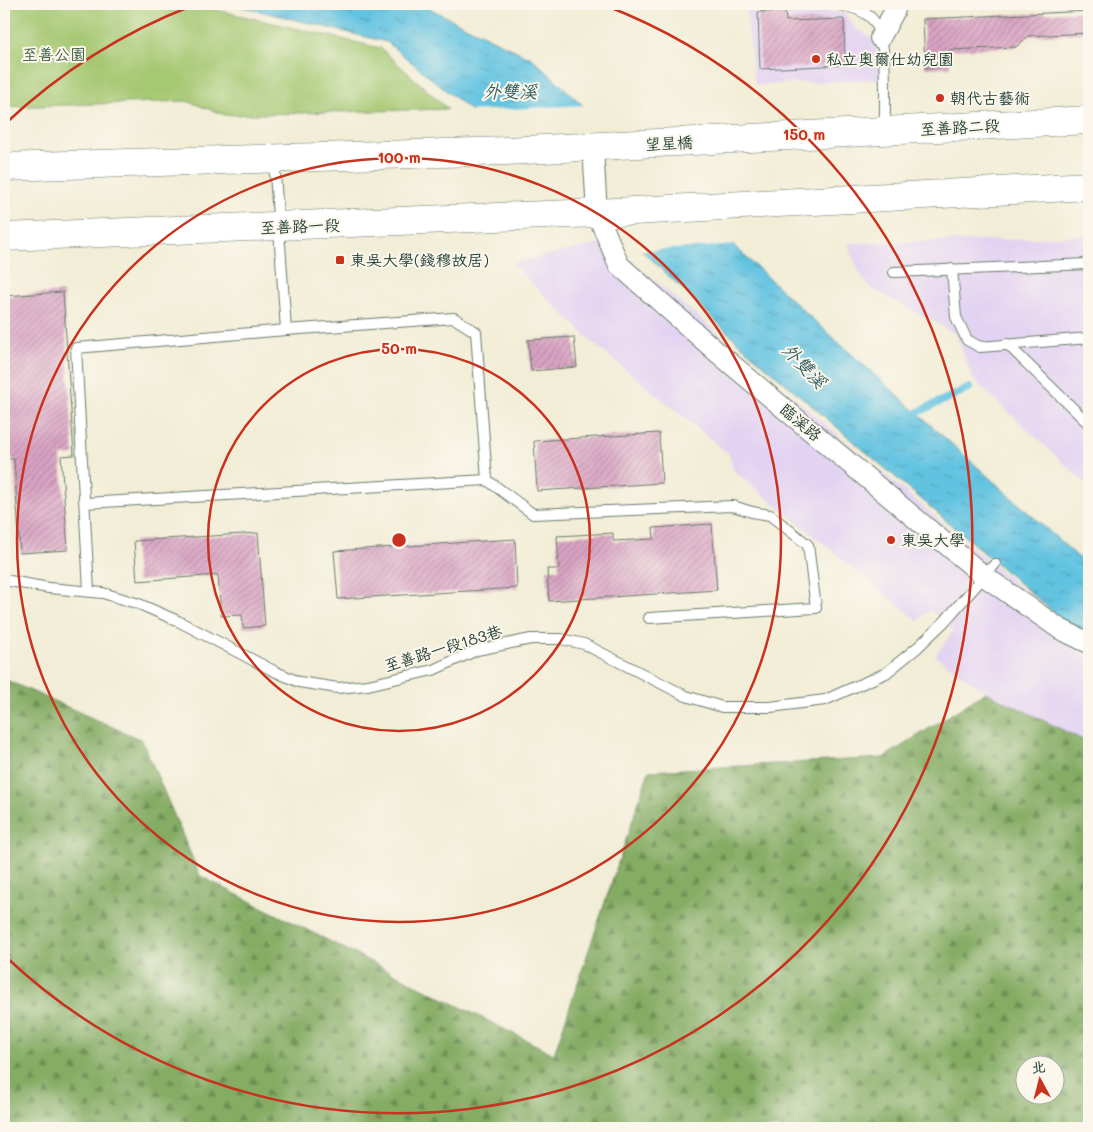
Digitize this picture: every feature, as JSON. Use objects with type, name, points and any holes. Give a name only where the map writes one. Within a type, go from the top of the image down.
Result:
[{"type":"main road","name":"至善路二段","points":[[831,135],[1089,120]]},
{"type":"main road","name":"望星橋","points":[[274,158],[506,151],[831,135]]},
{"type":"main road","points":[[4,167],[274,158]]},
{"type":"main road","points":[[597,213],[1089,186]]},
{"type":"main road","name":"至善路一段","points":[[4,237],[597,213]]},
{"type":"street","points":[[880,38],[895,10]]},
{"type":"street","name":"臨溪路","points":[[593,147],[597,213],[619,265],[718,353],[990,570],[1060,629],[1089,643]]},
{"type":"lane","points":[[836,4],[858,9],[874,22],[883,46],[884,132]]},
{"type":"lane","points":[[274,158],[286,330]]},
{"type":"lane","points":[[894,272],[1089,264]]},
{"type":"lane","points":[[952,269],[956,317],[967,340],[980,347],[1089,338]]},
{"type":"lane","points":[[89,591],[76,348],[454,318],[476,332],[487,480]]},
{"type":"lane","points":[[1007,344],[1089,424]]},
{"type":"lane","points":[[85,503],[487,480],[533,514],[733,506],[752,512],[770,514],[808,545],[816,608],[649,618]]},
{"type":"lane","name":"至善路一段183巷","points":[[4,580],[49,588],[103,593],[139,604],[178,621],[259,664],[299,682],[338,688],[368,685],[433,670],[477,650],[532,639],[561,639],[584,644],[686,696],[722,707],[770,707],[825,700],[886,673],[925,641],[990,570]]},
{"type":"shaded area","name":"私立奧爾仕幼兒園","points":[[745,4],[762,4],[844,13],[856,29],[874,39],[885,79],[755,85]]},
{"type":"shaded area","points":[[1089,235],[1089,487],[972,378],[956,334],[869,287],[859,272],[848,243],[1001,240]]},
{"type":"shaded area","name":"東吳大學","points":[[609,242],[1064,625],[1089,638],[1089,743],[986,692],[935,656],[954,630],[930,610],[918,621],[733,470],[729,454],[593,343],[511,263]]},
{"type":"green space","name":"至善公園","points":[[4,4],[191,4],[380,48],[448,109],[225,115],[187,101],[4,107]]},
{"type":"green space","points":[[4,679],[142,740],[200,876],[554,1054],[649,771],[883,758],[986,692],[1089,743],[1089,1128],[4,1128]]},
{"type":"water","name":"外雙溪","points":[[231,4],[420,4],[533,59],[819,325],[1089,567],[1089,634],[1072,628],[742,346],[649,257],[387,42]]},
{"type":"pier","points":[[587,105],[737,245],[639,251],[467,111]]},
{"type":"building","name":"私立奧爾仕幼兒園","points":[[785,11],[786,21],[844,19],[845,65],[760,69],[758,12]]},
{"type":"building","points":[[1089,11],[1089,33],[1028,36],[1016,47],[949,50],[950,67],[925,68],[923,19]]},
{"type":"building","points":[[63,292],[74,455],[61,456],[68,550],[20,553],[14,459],[4,459],[4,296]]},
{"type":"building","points":[[574,337],[577,367],[531,371],[528,340]]},
{"type":"building","points":[[659,433],[662,483],[537,491],[534,441]]},
{"type":"building","points":[[712,524],[717,590],[549,601],[547,569],[559,569],[557,536],[613,533],[613,541],[654,539],[653,528]]},
{"type":"building","points":[[258,533],[265,626],[243,628],[242,615],[221,616],[218,575],[137,581],[134,541]]},
{"type":"building","points":[[515,539],[517,588],[338,599],[334,551]]},
{"type":"waterway","points":[[910,416],[969,388]]},
{"type":"place","name":"私立奧爾仕幼兒園","points":[[816,59]]},
{"type":"place","name":"朝代古藝術","points":[[940,98]]},
{"type":"place","name":"東吳大學(錢穆故居)","points":[[340,260]]},
{"type":"place","name":"東吳大學","points":[[891,540]]}]
